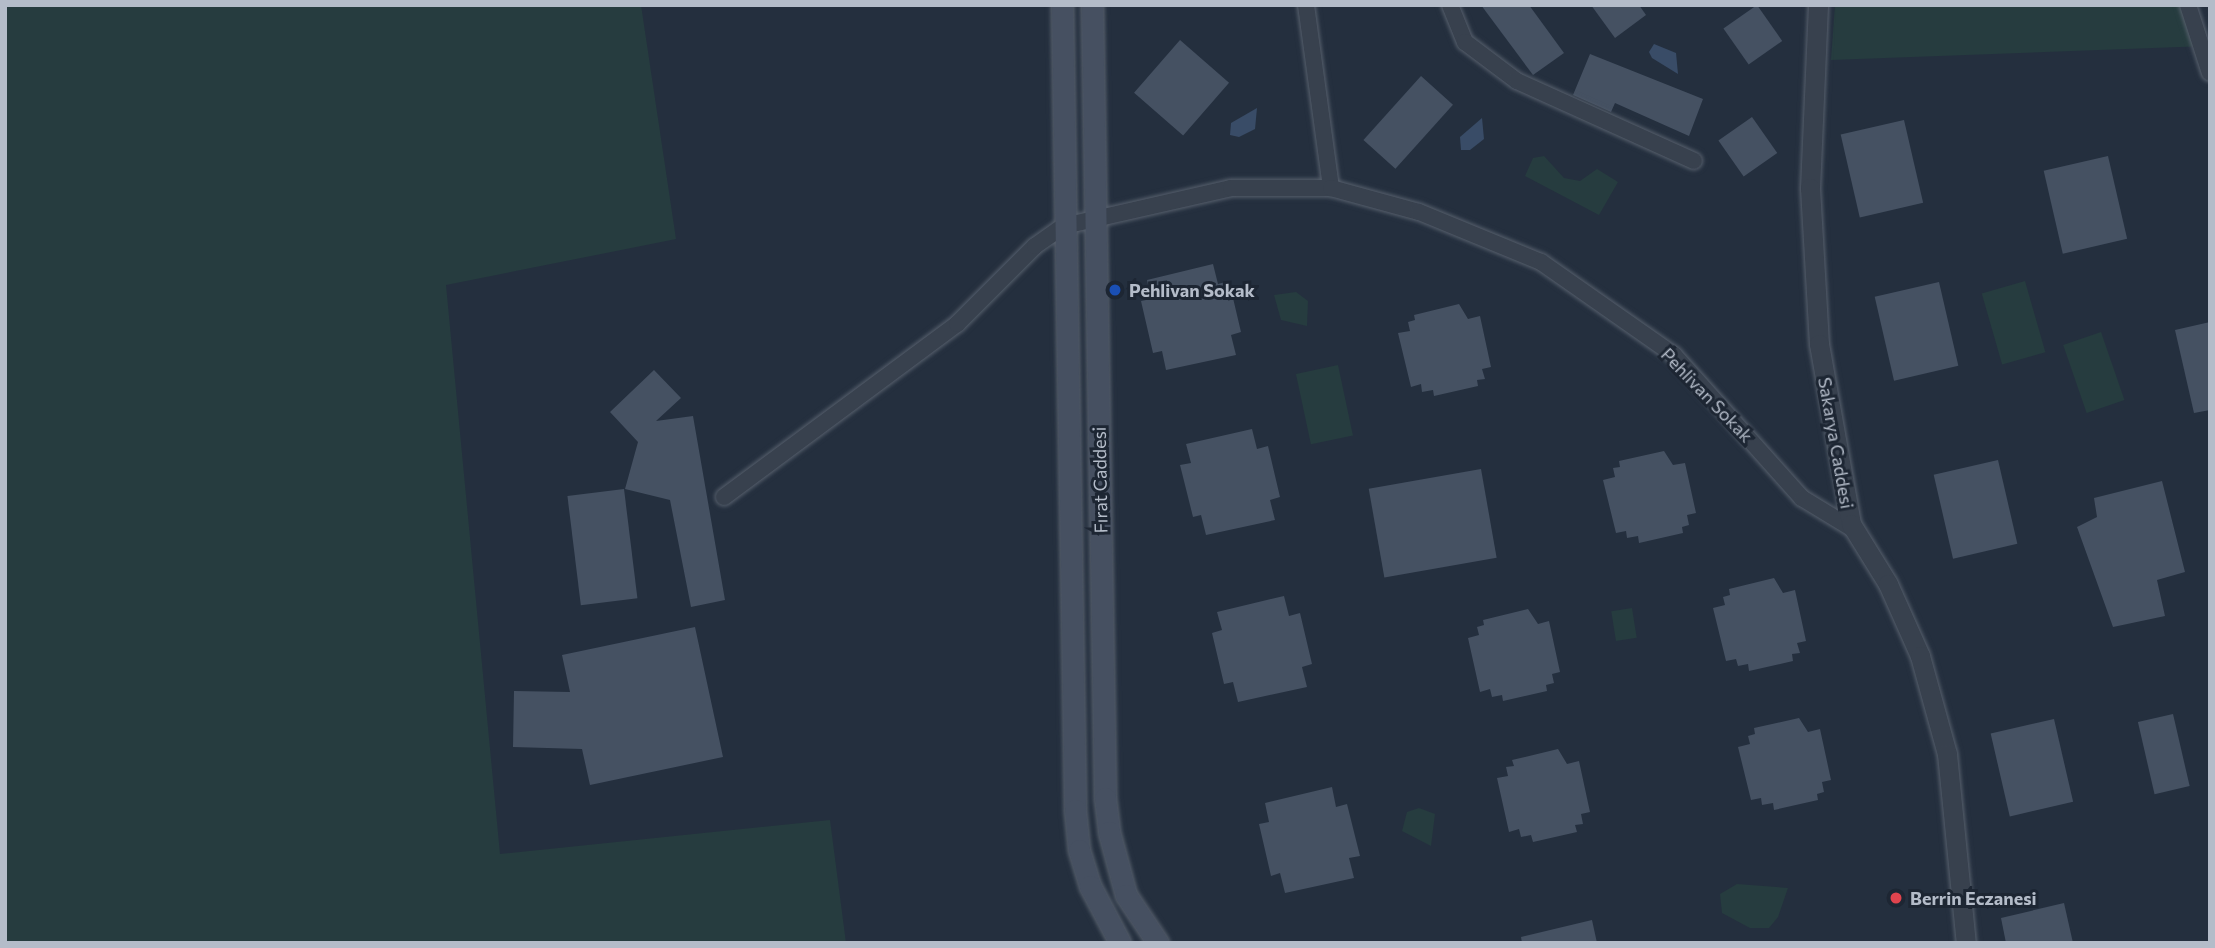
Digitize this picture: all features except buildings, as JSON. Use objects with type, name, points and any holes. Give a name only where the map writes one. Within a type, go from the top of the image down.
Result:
[{"type":"main road","name":"Fırat Caddesi","points":[[1062,5],[1075,810],[1079,850],[1090,886],[1121,943]]},
{"type":"main road","name":"Fırat Caddesi","points":[[1092,5],[1105,798],[1108,832],[1126,895],[1158,943]]},
{"type":"street","points":[[1306,5],[1331,188]]},
{"type":"street","points":[[1450,5],[1465,42],[1517,81],[1694,161]]},
{"type":"street","name":"Sakarya Caddesi","points":[[1818,5],[1810,188],[1819,344],[1856,531],[1888,584],[1920,656],[1947,754],[1966,943]]},
{"type":"street","points":[[2188,5],[2210,73]]},
{"type":"street","name":"Pehlivan Sokak","points":[[724,497],[839,407],[957,324],[1035,246],[1064,226],[1231,188],[1331,188],[1419,212],[1542,262],[1674,355],[1802,499],[1856,531]]},
{"type":"green space","points":[[5,5],[641,5],[676,239],[446,285],[500,854],[830,820],[846,943],[5,943]]},
{"type":"green space","points":[[1835,5],[2196,5],[2207,46],[1831,60]]},
{"type":"green space","points":[[1544,156],[1564,178],[1580,181],[1597,169],[1618,182],[1599,215],[1525,176],[1533,158]]},
{"type":"green space","points":[[2025,281],[2045,352],[2002,365],[1982,293]]},
{"type":"green space","points":[[1296,292],[1308,301],[1307,326],[1281,320],[1274,295]]},
{"type":"green space","points":[[2101,332],[2124,400],[2087,413],[2063,345]]},
{"type":"green space","points":[[1338,365],[1353,435],[1311,444],[1296,374]]},
{"type":"green space","points":[[1632,608],[1637,638],[1616,641],[1611,611]]},
{"type":"green space","points":[[1419,808],[1435,814],[1431,846],[1402,831],[1407,812]]},
{"type":"green space","points":[[1737,884],[1788,888],[1778,917],[1769,928],[1750,928],[1722,913],[1720,894]]},
{"type":"water","points":[[1654,44],[1676,53],[1678,74],[1652,58],[1649,52]]},
{"type":"water","points":[[1257,108],[1255,129],[1239,137],[1230,135],[1231,123]]},
{"type":"water","points":[[1482,118],[1484,139],[1470,150],[1461,150],[1460,137]]},
{"type":"place","name":"Pehlivan Sokak","points":[[1115,290]]},
{"type":"place","name":"Berrin Eczanesi","points":[[1896,898]]}]
